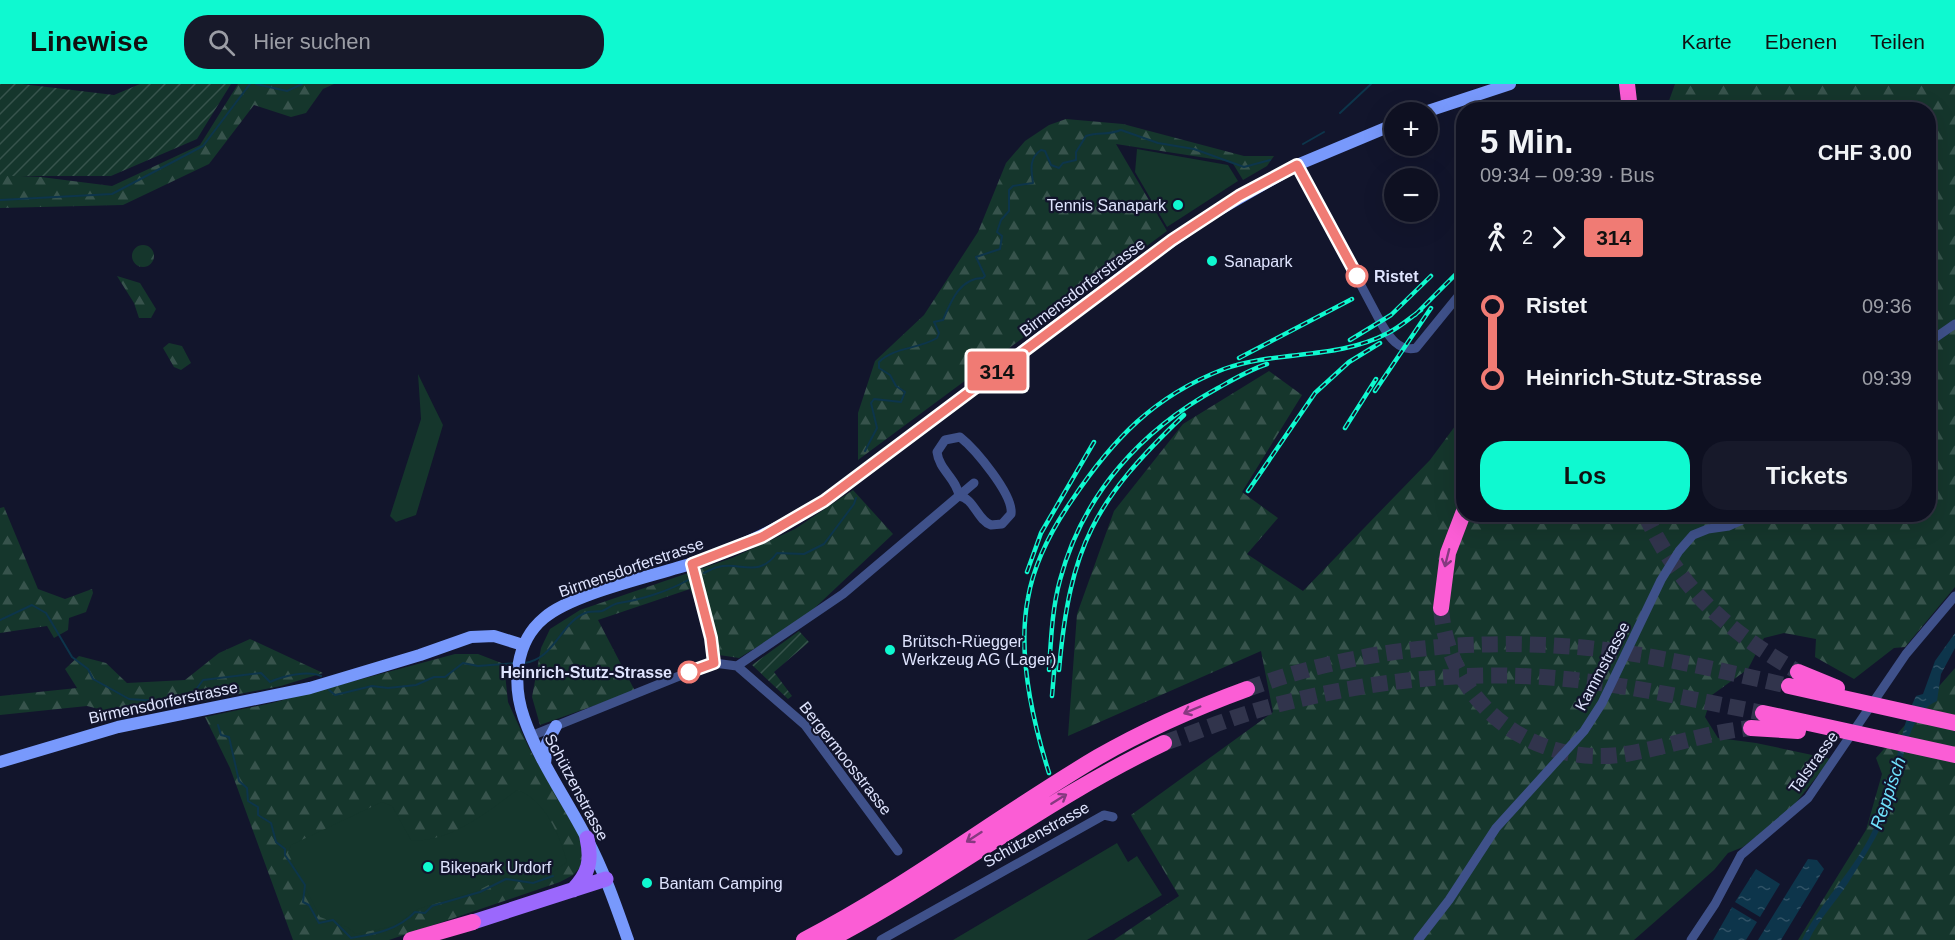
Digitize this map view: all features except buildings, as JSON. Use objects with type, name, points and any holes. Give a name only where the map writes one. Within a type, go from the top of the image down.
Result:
[{"type":"highway","points":[[1619,84],[1620,102]]},
{"type":"highway","points":[[1627,84],[1629,102]]},
{"type":"highway","points":[[1441,608],[1447,559],[1460,522]]},
{"type":"highway","points":[[1793,679],[1920,716],[1955,723]]},
{"type":"highway","points":[[804,940],[883,897],[1098,758],[1164,722],[1246,689]]},
{"type":"highway","points":[[1763,713],[1786,723],[1856,733],[1955,755]]},
{"type":"highway","points":[[1751,728],[1786,723]]},
{"type":"highway","points":[[829,940],[925,885],[1070,792],[1164,743]]},
{"type":"highway","points":[[411,940],[473,922]]},
{"type":"highway","points":[[424,940],[473,922]]},
{"type":"main road","points":[[1438,108],[1510,84]]},
{"type":"main road","name":"Birmensdorferstrasse","points":[[0,762],[109,730],[321,685],[471,637],[494,636],[521,649],[544,618],[566,604],[740,547],[776,530],[824,501],[1172,240],[1239,196],[1297,165],[1384,129]]},
{"type":"main road","name":"Schützenstrasse","points":[[521,649],[518,694],[531,736],[587,838],[606,879],[628,940]]},
{"type":"main road","points":[[545,764],[547,743],[556,726]]},
{"type":"main road","points":[[573,890],[584,878],[590,864],[587,838]]},
{"type":"main road","points":[[473,922],[606,879]]},
{"type":"street","points":[[1297,165],[1390,337],[1403,348],[1416,348],[1456,300]]},
{"type":"street","points":[[1936,337],[1955,324]]},
{"type":"street","points":[[960,437],[969,444],[1010,498],[1012,508],[1008,520],[997,526],[986,523],[968,499],[959,496],[958,489],[938,460],[937,452],[945,440],[960,437]]},
{"type":"street","points":[[531,736],[704,666],[714,663],[737,666],[843,594],[974,483]]},
{"type":"street","name":"Kammstrasse","points":[[1418,940],[1449,900],[1496,828],[1584,730],[1602,703],[1661,580],[1679,551],[1693,535],[1738,522]]},
{"type":"street","name":"Talstrasse","points":[[1691,940],[1715,904],[1741,855],[1808,798],[1906,654],[1955,597]]},
{"type":"street","name":"Bergermoosstrasse","points":[[737,666],[805,725],[898,851]]},
{"type":"street","name":"Schützenstrasse","points":[[881,940],[1104,815],[1113,817]]},
{"type":"green space","points":[[0,84],[22,84],[114,95],[140,84],[231,84],[197,139],[111,176],[0,176]]},
{"type":"green space","points":[[238,84],[334,84],[323,89],[306,113],[291,117],[254,105],[209,164],[123,205],[0,208],[0,175],[41,177],[112,186],[200,145]]},
{"type":"green space","points":[[1675,84],[1955,84],[1955,587],[1905,647],[1894,648],[1854,679],[1815,657],[1816,639],[1784,633],[1764,638],[1748,669],[1712,695],[1705,717],[1718,738],[1756,743],[1831,759],[1790,810],[1743,847],[1728,853],[1714,870],[1634,940],[1114,940],[1179,896],[1131,815],[1273,712],[1261,651],[1068,736],[1077,614],[1114,511],[1183,424],[1269,371],[1302,395],[1242,492],[1278,518],[1247,554],[1303,591],[1430,460],[1456,425],[1456,522],[1936,522],[1936,102],[1669,102]]},
{"type":"green space","points":[[1066,119],[1123,124],[1244,156],[1274,156],[1267,166],[1243,180],[1232,162],[1116,144],[1167,231],[858,460],[858,413],[875,361],[924,315],[978,232],[1006,163],[1025,141],[1049,125]]},
{"type":"green space","name":"Tennis Sanapark","points":[[1137,149],[1228,165],[1238,181],[1167,227],[1135,172]]},
{"type":"green space","points":[[139,245],[147,245],[154,252],[154,260],[147,267],[139,267],[132,260],[132,252]]},
{"type":"green space","points":[[117,276],[140,283],[156,309],[151,318],[139,318],[134,303]]},
{"type":"green space","points":[[169,343],[182,346],[191,363],[181,370],[174,367],[163,348]]},
{"type":"green space","points":[[418,374],[443,425],[416,515],[396,522],[390,516],[421,419]]},
{"type":"green space","points":[[853,490],[893,534],[803,619],[739,658],[719,655],[690,589],[598,620],[635,691],[540,725],[532,697],[541,648],[550,629],[580,610],[732,558],[795,529]]},
{"type":"green space","points":[[4,507],[38,589],[65,599],[92,589],[93,593],[86,612],[69,618],[68,630],[54,638],[47,626],[0,633],[0,508]]},
{"type":"green space","points":[[799,631],[809,642],[774,672],[792,696],[788,699],[752,665]]},
{"type":"green space","points":[[250,639],[323,673],[281,686],[126,716],[87,706],[0,715],[0,696],[77,688],[65,669],[79,656],[106,663],[127,683],[185,680],[219,653]]},
{"type":"green space","points":[[455,654],[478,654],[504,664],[508,702],[529,748],[585,846],[586,861],[573,875],[560,882],[389,940],[293,940],[230,768],[205,717],[272,703]]},
{"type":"green space","points":[[1955,668],[1955,940],[1798,940],[1866,830],[1882,774],[1876,758]]},
{"type":"green space","name":"Bikepark Urdorf","points":[[517,790],[536,801],[550,820],[567,862],[553,872],[531,880],[504,877],[477,891],[418,909],[394,926],[356,934],[347,927],[320,917],[288,853],[291,845],[382,802],[392,806],[411,840],[439,837],[467,825]]},
{"type":"green space","points":[[1117,843],[1128,862],[1137,856],[1162,895],[1087,940],[953,940]]},
{"type":"water","name":"Reppisch","points":[[1955,633],[1955,648],[1941,674],[1937,701],[1927,707],[1913,727],[1891,802],[1881,826],[1848,883],[1809,940],[1802,940],[1818,912],[1856,860],[1872,832],[1889,786],[1910,709],[1916,696],[1923,694],[1935,661]]},
{"type":"water","points":[[1808,859],[1817,860],[1824,869],[1781,940],[1758,940]]},
{"type":"water","points":[[1756,869],[1780,884],[1760,917],[1735,902]]},
{"type":"water","points":[[1732,907],[1757,922],[1746,940],[1713,940]]},
{"type":"waterway","points":[[0,200],[112,194],[203,146],[250,84]]},
{"type":"waterway","points":[[256,84],[287,91],[302,84]]},
{"type":"waterway","points":[[1340,113],[1371,84]]},
{"type":"waterway","points":[[865,451],[877,428],[871,403],[874,399],[901,402],[905,392],[896,386],[890,375],[879,368],[879,362],[892,353],[937,338],[939,333],[934,322],[943,320],[957,292],[968,282],[985,276],[976,257],[1000,249],[1002,236],[997,232],[1001,220],[1009,211],[1009,190],[1013,186],[1033,183],[1031,169],[1033,160],[1041,150],[1045,151],[1051,165],[1059,168],[1063,163],[1076,160],[1076,152],[1086,136],[1121,130],[1158,143],[1194,149],[1244,167],[1270,160]]},
{"type":"waterway","points":[[1303,144],[1324,132]]},
{"type":"waterway","points":[[704,573],[716,567],[756,567],[770,561],[777,553],[804,554],[824,544],[856,498]]},
{"type":"waterway","points":[[524,663],[543,655],[579,616],[636,600],[688,580]]},
{"type":"waterway","points":[[0,620],[32,605],[46,613],[72,657],[88,669],[93,679],[129,699],[173,702],[195,691],[203,680],[261,673],[270,682],[296,674],[321,676]]},
{"type":"waterway","points":[[329,690],[335,695],[372,686],[388,688],[416,685],[434,677],[445,677],[463,663],[478,666],[516,663]]},
{"type":"waterway","points":[[218,725],[221,735],[229,737],[239,781],[247,788],[248,801],[258,807],[258,815],[271,823],[276,842],[285,849],[285,855],[305,885],[303,902],[309,905],[319,923],[333,920],[351,938],[394,927],[415,912],[425,913],[432,906],[480,892],[506,879],[533,883],[553,876]]},
{"type":"tunnel","points":[[1649,522],[1674,565],[1708,606],[1749,640],[1798,672]]},
{"type":"tunnel","points":[[1441,608],[1447,642],[1460,673],[1478,699],[1501,722],[1528,739],[1558,751],[1591,756],[1626,754],[1751,728]]},
{"type":"tunnel","points":[[1247,689],[1288,675],[1372,656],[1415,649],[1501,644],[1613,651],[1689,664],[1789,686]]},
{"type":"tunnel","points":[[1164,743],[1248,713],[1314,696],[1390,683],[1468,676],[1545,677],[1584,681],[1651,691],[1763,713]]},
{"type":"railway","points":[[1415,315],[1456,274]]},
{"type":"railway","points":[[1350,340],[1391,315],[1431,276]]},
{"type":"railway","points":[[1239,358],[1352,299]]},
{"type":"railway","points":[[1375,391],[1431,308]]},
{"type":"railway","points":[[1049,773],[1032,709],[1025,664],[1024,641],[1028,598],[1039,559],[1051,535],[1072,500],[1103,458],[1137,422],[1156,406],[1199,380],[1244,363],[1328,351],[1368,342],[1392,331],[1421,310]]},
{"type":"railway","points":[[1248,491],[1315,393],[1349,362],[1380,343]]},
{"type":"railway","points":[[1049,670],[1051,636],[1060,580],[1070,549],[1100,493],[1140,445],[1164,424],[1218,388],[1267,364]]},
{"type":"railway","points":[[1345,428],[1376,379]]},
{"type":"railway","points":[[1059,670],[1071,590],[1092,528],[1128,474],[1184,415]]},
{"type":"railway","points":[[1027,572],[1041,533],[1094,442]]},
{"type":"railway","points":[[1052,696],[1055,661]]},
{"type":"bus line","name":"314","points":[[689,672],[714,663],[711,638],[692,564],[762,537],[824,501],[1136,266],[1239,196],[1297,165],[1357,276]]},
{"type":"place","name":"Tennis Sanapark","points":[[1178,205]]},
{"type":"place","name":"Sanapark","points":[[1212,261]]},
{"type":"place","name":"Ristet","points":[[1357,276]]},
{"type":"place","name":"Brütsch-Rüegger Werkzeug AG (Lager)","points":[[890,650]]},
{"type":"place","name":"Heinrich-Stutz-Strasse","points":[[689,672]]},
{"type":"place","name":"Bikepark Urdorf","points":[[428,867]]},
{"type":"place","name":"Bantam Camping","points":[[647,883]]}]
